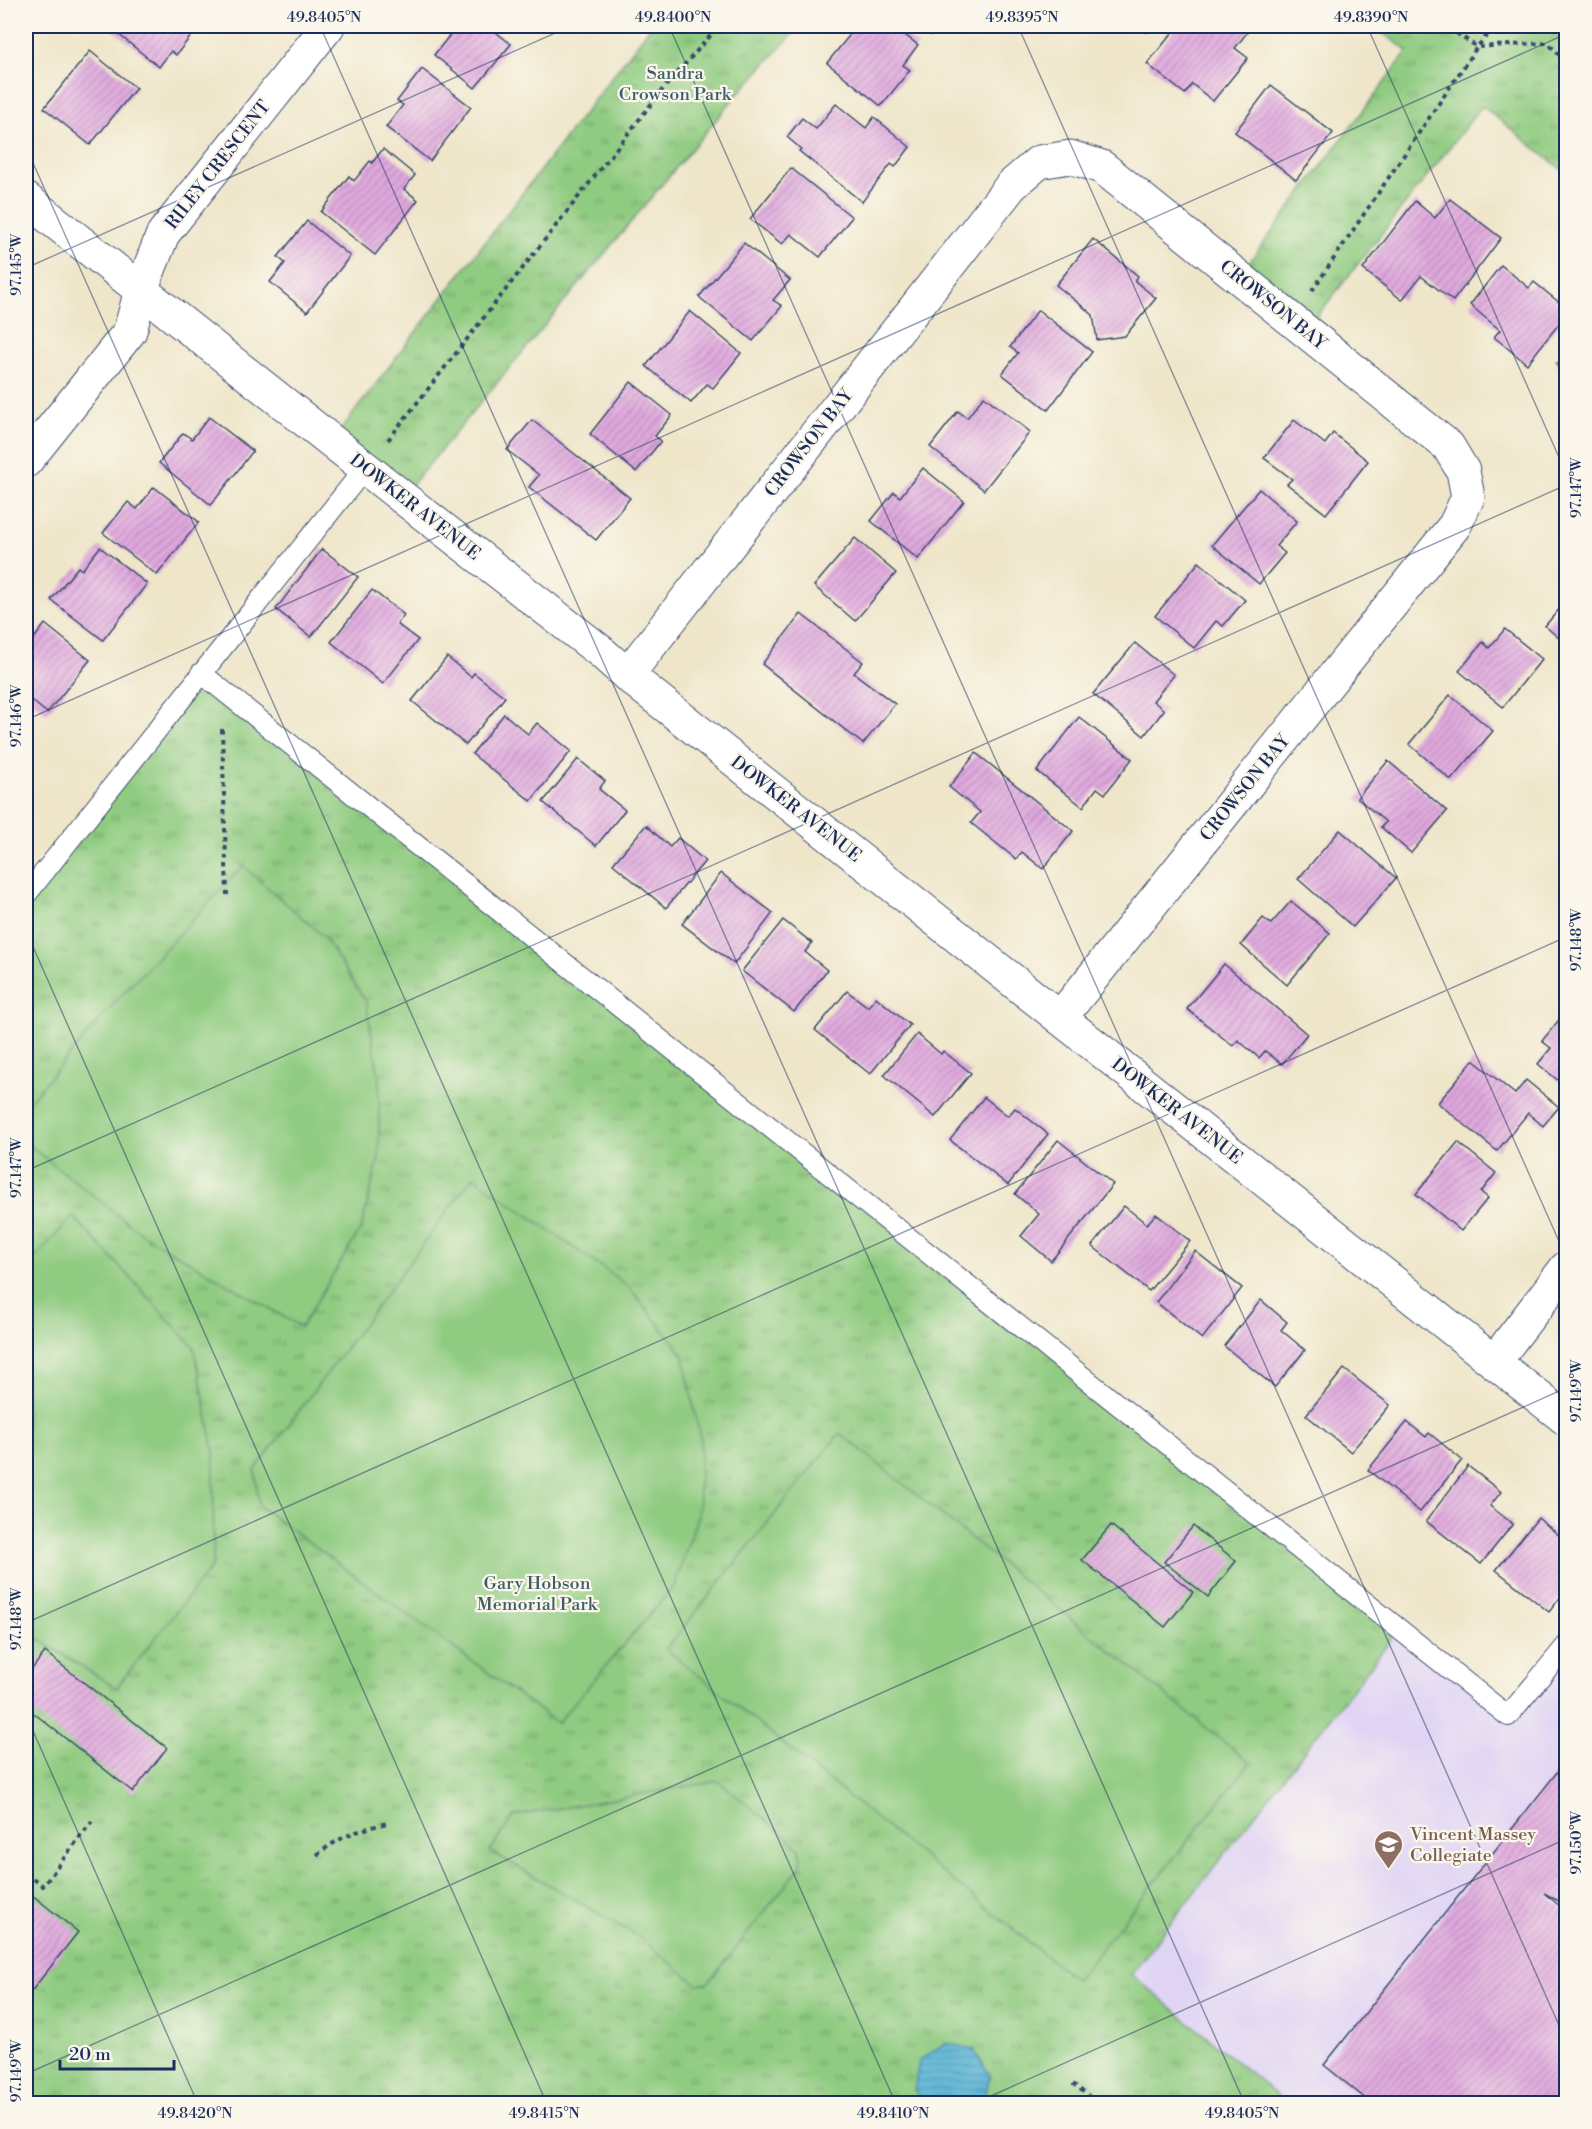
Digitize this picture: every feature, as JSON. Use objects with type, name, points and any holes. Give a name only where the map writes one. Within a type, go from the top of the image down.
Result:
[{"type":"street","name":"RILEY CRESCENT","points":[[26,461],[129,331],[141,290],[163,234],[328,26]]},
{"type":"street","name":"CROWSON BAY","points":[[627,675],[1011,186],[1039,162],[1070,157],[1102,167],[1448,446],[1464,471],[1468,497],[1455,525],[1060,1018]]},
{"type":"street","name":"DOWKER AVENUE","points":[[26,199],[600,651],[627,675],[1566,1419]]},
{"type":"street","points":[[1494,1362],[1566,1268]]},
{"type":"lane","points":[[26,895],[365,468]]},
{"type":"lane","points":[[201,673],[1508,1716],[1566,1646]]},
{"type":"path","points":[[365,468],[663,89],[719,26]]},
{"type":"path","points":[[1450,26],[1455,32],[1478,47],[1548,44],[1566,62]]},
{"type":"path","points":[[1292,321],[1478,47],[1495,26]]},
{"type":"path","points":[[221,689],[227,895]]},
{"type":"path","points":[[26,1873],[43,1886],[92,1821]]},
{"type":"path","points":[[318,1855],[333,1842],[357,1830],[387,1823]]},
{"type":"path","points":[[1073,2084],[1099,2103]]},
{"type":"shaded area","name":"Vincent Massey Collegiate","points":[[1397,1628],[1508,1716],[1566,1646],[1566,2103],[1286,2103],[1131,1974],[1390,1641]]},
{"type":"green space","name":"Sandra Crowson Park","points":[[651,26],[800,26],[730,103],[402,497],[332,441]]},
{"type":"green space","points":[[1373,26],[1566,26],[1566,173],[1482,106],[1300,338],[1232,285],[1408,51]]},
{"type":"green space","name":"Gary Hobson Memorial Park","points":[[201,673],[1397,1628],[1390,1641],[1131,1974],[1286,2103],[26,2103],[26,895]]},
{"type":"green space","points":[[243,866],[324,937],[366,1002],[379,1077],[379,1157],[361,1229],[301,1327],[142,1234],[29,1145],[26,1133],[26,1105],[119,998]]},
{"type":"green space","points":[[473,1177],[627,1285],[683,1354],[701,1441],[698,1515],[674,1586],[557,1723],[259,1506],[255,1470]]},
{"type":"green space","points":[[73,1216],[194,1347],[214,1450],[213,1565],[116,1688],[26,1631],[26,1268]]},
{"type":"green space","points":[[840,1433],[1250,1763],[1076,1980],[666,1649]]},
{"type":"green space","points":[[719,1781],[800,1848],[801,1866],[708,1983],[697,1984],[635,1934],[490,1851],[514,1816]]},
{"type":"water","points":[[945,2043],[973,2049],[990,2075],[984,2103],[923,2103],[914,2089],[919,2061]]},
{"type":"building","points":[[115,26],[199,26],[176,55],[171,51],[159,67],[112,29]]},
{"type":"building","points":[[457,26],[488,26],[511,44],[475,88],[434,55]]},
{"type":"building","points":[[857,26],[893,26],[918,45],[903,65],[910,70],[881,106],[827,63]]},
{"type":"building","points":[[928,26],[987,26],[987,28],[930,35]]},
{"type":"building","points":[[1126,26],[1149,26],[1147,32]]},
{"type":"building","points":[[1178,26],[1252,26],[1235,48],[1248,58],[1213,101],[1192,84],[1185,94],[1147,64]]},
{"type":"building","points":[[90,51],[136,88],[90,145],[44,108]]},
{"type":"building","points":[[422,69],[471,107],[430,161],[386,127],[403,105],[397,101]]},
{"type":"building","points":[[1271,85],[1333,133],[1296,180],[1235,132]]},
{"type":"building","points":[[836,104],[866,128],[874,117],[910,147],[895,167],[891,164],[862,202],[799,151],[801,149],[787,137],[802,118],[816,129]]},
{"type":"building","points":[[383,149],[415,175],[404,189],[418,200],[375,255],[321,212],[349,176],[354,181]]},
{"type":"building","points":[[791,168],[852,217],[820,257],[791,234],[782,244],[750,219]]},
{"type":"building","points":[[1450,199],[1501,238],[1453,301],[1421,276],[1402,300],[1363,269],[1415,201],[1435,218]]},
{"type":"building","points":[[307,221],[350,256],[307,312],[270,282],[285,263],[278,257]]},
{"type":"building","points":[[1093,239],[1138,276],[1135,281],[1156,298],[1125,336],[1097,340],[1093,315],[1056,285]]},
{"type":"building","points":[[744,243],[790,280],[773,300],[782,306],[753,341],[699,297]]},
{"type":"building","points":[[26,263],[34,270],[26,281]]},
{"type":"building","points":[[1501,265],[1529,288],[1534,282],[1566,308],[1566,315],[1527,364],[1494,337],[1500,330],[1470,305]]},
{"type":"building","points":[[1038,310],[1092,352],[1048,410],[1002,374],[1018,353],[1010,347]]},
{"type":"building","points":[[690,311],[741,353],[713,388],[707,384],[691,403],[646,366]]},
{"type":"building","points":[[1566,357],[1566,382],[1556,364]]},
{"type":"building","points":[[631,382],[672,415],[655,436],[661,441],[636,472],[590,434]]},
{"type":"building","points":[[984,396],[1030,432],[984,490],[930,447],[958,411],[967,418]]},
{"type":"building","points":[[209,417],[253,451],[211,505],[159,463],[183,433],[192,439]]},
{"type":"building","points":[[532,420],[630,498],[596,540],[529,487],[539,475],[507,450]]},
{"type":"building","points":[[1294,420],[1325,444],[1333,433],[1368,461],[1326,514],[1287,484],[1292,479],[1264,458]]},
{"type":"building","points":[[923,468],[964,501],[918,559],[871,521],[894,492],[900,497]]},
{"type":"building","points":[[154,487],[199,522],[157,575],[103,533],[128,502],[137,509]]},
{"type":"building","points":[[1259,489],[1297,521],[1276,546],[1285,553],[1259,584],[1212,545]]},
{"type":"building","points":[[855,538],[896,573],[855,621],[814,586]]},
{"type":"building","points":[[100,547],[147,584],[103,640],[51,600],[78,567],[82,570]]},
{"type":"building","points":[[322,549],[358,577],[311,637],[276,609]]},
{"type":"building","points":[[1199,562],[1245,600],[1223,626],[1216,621],[1194,648],[1155,616]]},
{"type":"building","points":[[372,590],[404,615],[397,624],[418,640],[383,684],[331,642]]},
{"type":"building","points":[[1566,601],[1566,644],[1545,626]]},
{"type":"building","points":[[801,614],[863,662],[854,673],[895,704],[863,744],[762,664]]},
{"type":"building","points":[[45,624],[90,660],[47,713],[26,696],[26,642],[29,645]]},
{"type":"building","points":[[1505,629],[1542,659],[1503,707],[1459,671],[1483,642],[1489,648]]},
{"type":"building","points":[[1135,643],[1174,675],[1153,701],[1164,710],[1144,736],[1093,694]]},
{"type":"building","points":[[447,657],[471,677],[474,673],[505,697],[466,745],[412,701]]},
{"type":"building","points":[[1450,695],[1493,731],[1451,780],[1409,744]]},
{"type":"building","points":[[504,714],[528,734],[537,723],[571,751],[531,801],[472,754]]},
{"type":"building","points":[[1079,717],[1132,759],[1105,794],[1097,788],[1083,807],[1037,771]]},
{"type":"building","points":[[976,753],[1073,831],[1043,869],[1022,852],[1016,859],[971,823],[980,812],[949,787]]},
{"type":"building","points":[[578,759],[605,781],[599,789],[625,810],[596,846],[543,802]]},
{"type":"building","points":[[1388,761],[1447,811],[1411,853],[1381,827],[1386,822],[1357,798]]},
{"type":"building","points":[[646,825],[670,847],[678,838],[705,861],[666,908],[613,864]]},
{"type":"building","points":[[1340,830],[1396,878],[1353,927],[1298,879]]},
{"type":"building","points":[[721,873],[773,913],[734,964],[682,924]]},
{"type":"building","points":[[1291,901],[1330,933],[1287,985],[1241,945],[1263,918],[1271,924]]},
{"type":"building","points":[[783,920],[812,943],[805,952],[827,970],[794,1012],[742,971]]},
{"type":"building","points":[[1224,964],[1307,1034],[1282,1064],[1265,1051],[1259,1058],[1238,1040],[1233,1046],[1187,1009]]},
{"type":"building","points":[[847,991],[868,1007],[876,997],[910,1025],[870,1074],[815,1030]]},
{"type":"building","points":[[1566,1011],[1566,1087],[1538,1064],[1551,1048],[1542,1041]]},
{"type":"building","points":[[917,1034],[941,1054],[943,1051],[971,1073],[935,1117],[884,1075]]},
{"type":"building","points":[[1473,1060],[1515,1094],[1526,1080],[1559,1107],[1543,1126],[1528,1113],[1497,1151],[1438,1103]]},
{"type":"building","points":[[984,1097],[1008,1116],[1015,1108],[1048,1134],[1008,1185],[950,1140]]},
{"type":"building","points":[[1058,1140],[1113,1184],[1051,1261],[1021,1236],[1039,1214],[1015,1194]]},
{"type":"building","points":[[1458,1142],[1496,1173],[1481,1192],[1488,1198],[1461,1231],[1416,1194]]},
{"type":"building","points":[[1124,1206],[1147,1224],[1156,1214],[1190,1241],[1149,1291],[1092,1246]]},
{"type":"building","points":[[1195,1251],[1242,1288],[1202,1339],[1156,1302]]},
{"type":"building","points":[[1261,1300],[1287,1322],[1281,1330],[1305,1350],[1275,1387],[1224,1346]]},
{"type":"building","points":[[1344,1369],[1390,1405],[1351,1452],[1306,1415]]},
{"type":"building","points":[[1407,1422],[1426,1437],[1429,1433],[1462,1460],[1420,1512],[1368,1470]]},
{"type":"building","points":[[1468,1466],[1501,1492],[1490,1506],[1513,1524],[1481,1564],[1426,1521]]},
{"type":"building","points":[[1538,1518],[1566,1541],[1566,1546],[1562,1551],[1566,1555],[1566,1590],[1549,1612],[1496,1570]]},
{"type":"building","points":[[1111,1525],[1193,1592],[1165,1627],[1082,1560]]},
{"type":"building","points":[[1193,1526],[1236,1561],[1208,1597],[1164,1562]]},
{"type":"building","points":[[45,1652],[167,1748],[133,1792],[26,1707],[26,1677]]},
{"type":"building","points":[[1566,1761],[1566,1905],[1544,1893],[1566,1911],[1566,2104],[1372,2104],[1324,2065]]},
{"type":"building","points":[[26,1890],[78,1932],[26,1998]]},
{"type":"place","name":"Vincent Massey Collegiate","points":[[1389,1870]]}]
